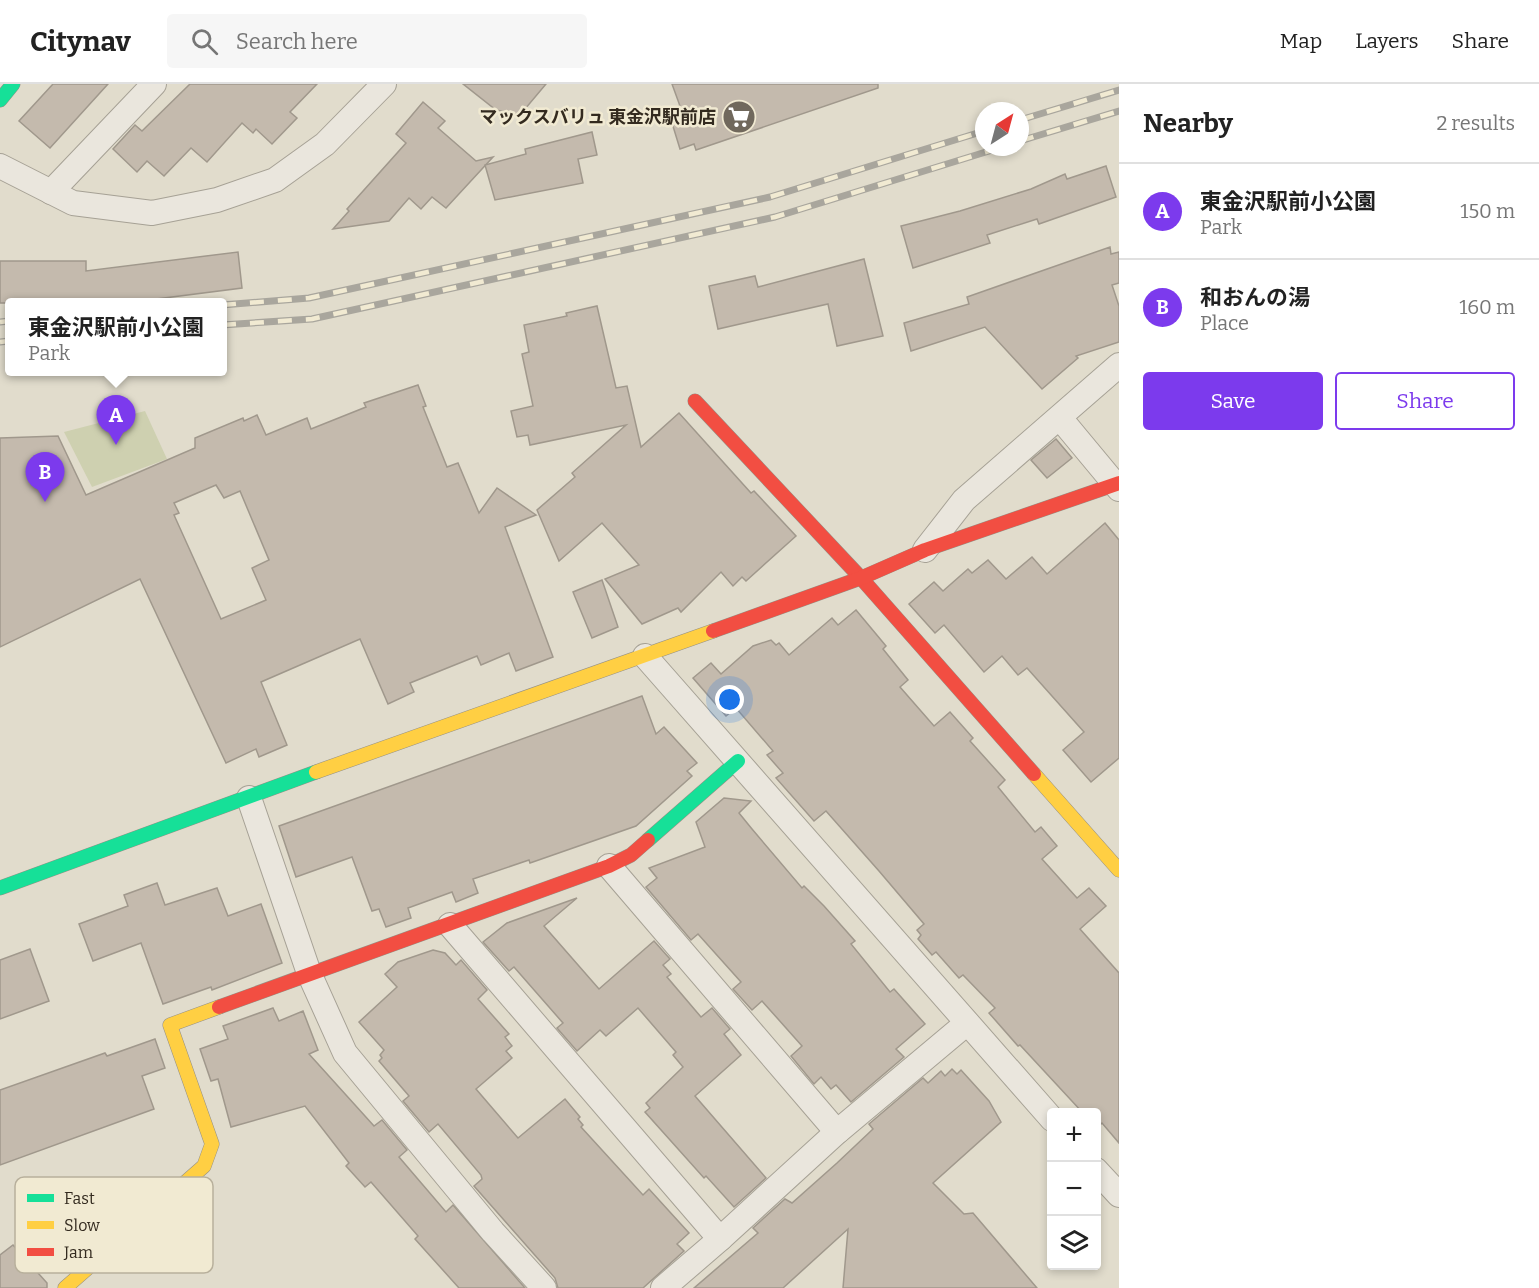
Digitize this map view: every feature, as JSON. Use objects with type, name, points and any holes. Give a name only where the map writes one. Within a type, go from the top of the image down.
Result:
[{"type":"street","points":[[0,100],[13,84]]},
{"type":"street","points":[[51,192],[154,84]]},
{"type":"street","points":[[0,166],[73,203],[152,213],[217,200],[275,180],[325,144],[384,84]]},
{"type":"street","points":[[924,550],[964,500],[1119,365]]},
{"type":"street","points":[[695,401],[861,578],[1119,870]]},
{"type":"street","points":[[0,888],[321,770],[861,578],[924,550],[1118,486],[1060,418]]},
{"type":"street","points":[[645,656],[1047,1113]]},
{"type":"street","points":[[191,1177],[204,1166],[212,1144],[170,1025],[609,866],[631,855],[738,761]]},
{"type":"street","points":[[249,798],[309,973],[345,1053],[493,1232],[544,1288]]},
{"type":"street","points":[[609,866],[837,1131]]},
{"type":"street","points":[[450,925],[720,1239]]},
{"type":"street","points":[[663,1288],[720,1239],[837,1131],[967,1023]]},
{"type":"street","points":[[1101,1175],[1119,1195]]},
{"type":"street","points":[[65,1288],[82,1273]]},
{"type":"green space","points":[[145,411],[167,459],[92,487],[64,432]]},
{"type":"building","points":[[53,84],[108,84],[50,148],[19,121]]},
{"type":"building","points":[[190,84],[317,84],[290,112],[297,118],[272,144],[256,129],[253,133],[242,123],[207,162],[191,148],[164,176],[147,161],[137,172],[113,149],[135,125],[142,131]]},
{"type":"building","points":[[463,84],[546,84],[520,115],[496,110]]},
{"type":"building","name":"マックスバリュ 東金沢駅前店","points":[[672,84],[878,84],[878,88],[696,150],[694,144],[680,149],[668,110],[680,106]]},
{"type":"building","points":[[423,102],[445,121],[438,128],[476,161],[493,157],[446,208],[432,197],[421,209],[409,198],[389,221],[333,229],[349,211],[347,209],[406,143],[396,134]]},
{"type":"building","points":[[592,132],[597,155],[578,159],[583,183],[495,200],[485,165],[526,154],[525,149]]},
{"type":"building","points":[[1106,166],[1116,197],[1039,224],[1037,219],[987,235],[990,243],[913,268],[901,226],[1031,189],[1065,174],[1067,179]]},
{"type":"building","points":[[1110,247],[1111,254],[1119,252],[1119,283],[1112,285],[1119,306],[1119,342],[1076,356],[1078,358],[1042,389],[985,327],[911,351],[904,323],[969,304],[967,297]]},
{"type":"building","points":[[238,252],[242,288],[164,298],[5,298],[5,303],[0,303],[0,261],[86,261],[86,271]]},
{"type":"building","points":[[864,259],[883,336],[837,346],[828,304],[718,329],[709,286],[755,276],[758,287]]},
{"type":"building","points":[[597,306],[616,388],[627,386],[641,447],[679,413],[751,493],[754,491],[796,536],[746,581],[742,577],[733,586],[721,572],[681,612],[678,608],[642,624],[605,579],[639,565],[602,523],[559,561],[537,510],[575,477],[572,473],[626,425],[530,445],[528,435],[517,437],[511,411],[533,406],[522,354],[529,352],[524,325],[567,316],[566,313]]},
{"type":"building","points":[[418,385],[426,406],[423,407],[447,467],[458,463],[479,513],[497,488],[536,515],[505,527],[553,657],[516,671],[509,653],[481,665],[477,656],[410,683],[414,692],[388,704],[360,639],[261,682],[287,745],[259,757],[256,749],[226,763],[140,579],[0,647],[0,438],[58,436],[86,495],[195,448],[195,438],[243,418],[244,421],[257,415],[266,435],[307,418],[311,429],[366,407],[364,403]],"holes":[[[216,485],[224,498],[240,491],[269,560],[252,568],[266,600],[221,619],[174,515],[179,513],[174,503]]]},
{"type":"building","points":[[1056,439],[1072,458],[1047,478],[1031,460]]},
{"type":"building","points":[[1105,523],[1119,540],[1119,758],[1091,782],[1063,750],[1084,732],[1027,668],[1018,675],[1002,656],[984,672],[944,625],[935,633],[909,604],[934,582],[943,591],[968,569],[972,573],[988,560],[1006,579],[1032,557],[1047,574]]},
{"type":"building","points":[[602,580],[618,627],[592,638],[573,592]]},
{"type":"building","points":[[856,610],[886,646],[883,649],[908,680],[900,687],[934,726],[950,712],[973,738],[970,741],[1005,780],[998,787],[1035,832],[1041,827],[1057,846],[1042,859],[1077,898],[1089,888],[1106,906],[1080,929],[1119,973],[1119,1143],[1101,1124],[1101,1108],[1078,1108],[989,1013],[995,1008],[963,975],[959,978],[936,952],[932,955],[918,939],[921,935],[917,930],[924,924],[826,811],[814,821],[776,778],[783,773],[767,755],[773,751],[736,708],[726,716],[693,678],[711,663],[721,674],[753,646],[771,640],[776,645],[779,643],[789,655],[832,618],[838,625]]},
{"type":"building","points":[[642,696],[656,734],[664,727],[697,763],[687,771],[692,776],[636,826],[530,863],[529,860],[473,879],[478,893],[456,902],[452,892],[408,908],[411,918],[386,927],[379,909],[372,911],[352,857],[296,877],[279,826]]},
{"type":"building","points":[[724,798],[751,801],[739,813],[802,888],[804,886],[855,941],[851,944],[890,992],[894,989],[925,1024],[896,1049],[904,1057],[851,1102],[836,1085],[831,1089],[821,1077],[814,1084],[791,1056],[802,1046],[762,1001],[752,1010],[733,989],[741,982],[698,934],[691,940],[646,887],[657,878],[649,868],[705,847],[696,822]]},
{"type":"building","points":[[157,883],[165,905],[217,888],[228,916],[261,904],[282,963],[212,990],[211,987],[163,1004],[141,943],[93,961],[79,924],[128,906],[124,895]]},
{"type":"building","points":[[577,898],[544,926],[599,989],[654,941],[670,959],[663,965],[671,974],[667,977],[701,1017],[712,1008],[730,1029],[724,1034],[741,1055],[695,1096],[766,1178],[734,1207],[706,1176],[704,1178],[645,1112],[650,1108],[646,1103],[683,1067],[673,1055],[676,1052],[638,1008],[606,1036],[600,1030],[577,1051],[557,1028],[563,1023],[514,967],[509,971],[483,942],[507,923]]},
{"type":"building","points":[[30,949],[49,1001],[0,1019],[0,960]]},
{"type":"building","points":[[433,950],[445,953],[456,965],[461,960],[487,990],[478,999],[509,1034],[505,1037],[512,1046],[506,1051],[512,1058],[476,1089],[518,1138],[565,1099],[580,1117],[578,1119],[583,1125],[581,1127],[643,1195],[649,1189],[689,1233],[677,1244],[684,1251],[643,1288],[558,1288],[555,1278],[474,1186],[482,1179],[481,1175],[438,1124],[429,1132],[403,1101],[409,1096],[379,1061],[384,1050],[359,1022],[397,987],[385,974],[398,962]]},
{"type":"building","points":[[273,1008],[279,1021],[303,1011],[318,1050],[309,1054],[374,1126],[382,1120],[407,1150],[399,1157],[446,1212],[453,1205],[525,1288],[459,1288],[415,1239],[418,1236],[371,1182],[365,1187],[346,1166],[349,1163],[305,1106],[231,1127],[218,1079],[211,1081],[200,1049],[228,1039],[223,1026]]},
{"type":"building","points":[[155,1039],[165,1068],[142,1076],[154,1109],[0,1165],[0,1090],[105,1053],[107,1056]]},
{"type":"building","points":[[952,1069],[957,1074],[961,1070],[989,1101],[1001,1122],[933,1183],[964,1214],[973,1213],[1037,1288],[843,1288],[848,1229],[783,1288],[694,1288],[758,1233],[753,1228],[785,1199],[792,1203],[837,1163],[873,1129],[869,1124],[923,1078],[928,1083],[941,1071],[945,1076]]},
{"type":"building","points":[[13,1245],[15,1247],[15,1273],[38,1273],[47,1283],[47,1288],[0,1288],[0,1255]]},
{"type":"railway","points":[[1029,117],[1119,90]]},
{"type":"railway","points":[[1029,138],[1119,111]]},
{"type":"railway","points":[[227,305],[309,298],[770,197],[975,134]]},
{"type":"railway","points":[[227,325],[312,319],[775,217],[975,155]]},
{"type":"railway","points":[[0,322],[5,321]]},
{"type":"railway","points":[[0,342],[5,341]]},
{"type":"traffic: fast","points":[[0,100],[13,84]]},
{"type":"traffic: fast","points":[[648,840],[738,761]]},
{"type":"traffic: fast","points":[[0,888],[316,772]]},
{"type":"traffic: slow","points":[[316,772],[713,631]]},
{"type":"traffic: slow","points":[[1034,774],[1119,870]]},
{"type":"traffic: slow","points":[[191,1177],[204,1166],[212,1144],[170,1025],[219,1007]]},
{"type":"traffic: slow","points":[[65,1288],[82,1273]]},
{"type":"traffic: jam","points":[[695,401],[861,578],[1034,774]]},
{"type":"traffic: jam","points":[[713,631],[861,578],[925,550],[1119,483]]},
{"type":"traffic: jam","points":[[219,1007],[609,866],[631,855],[648,840]]},
{"type":"place","name":"マックスバリュ 東金沢駅前店","points":[[739,117]]},
{"type":"place","name":"東金沢駅前小公園","points":[[116,445]]},
{"type":"place","name":"和おんの湯","points":[[45,502]]}]
